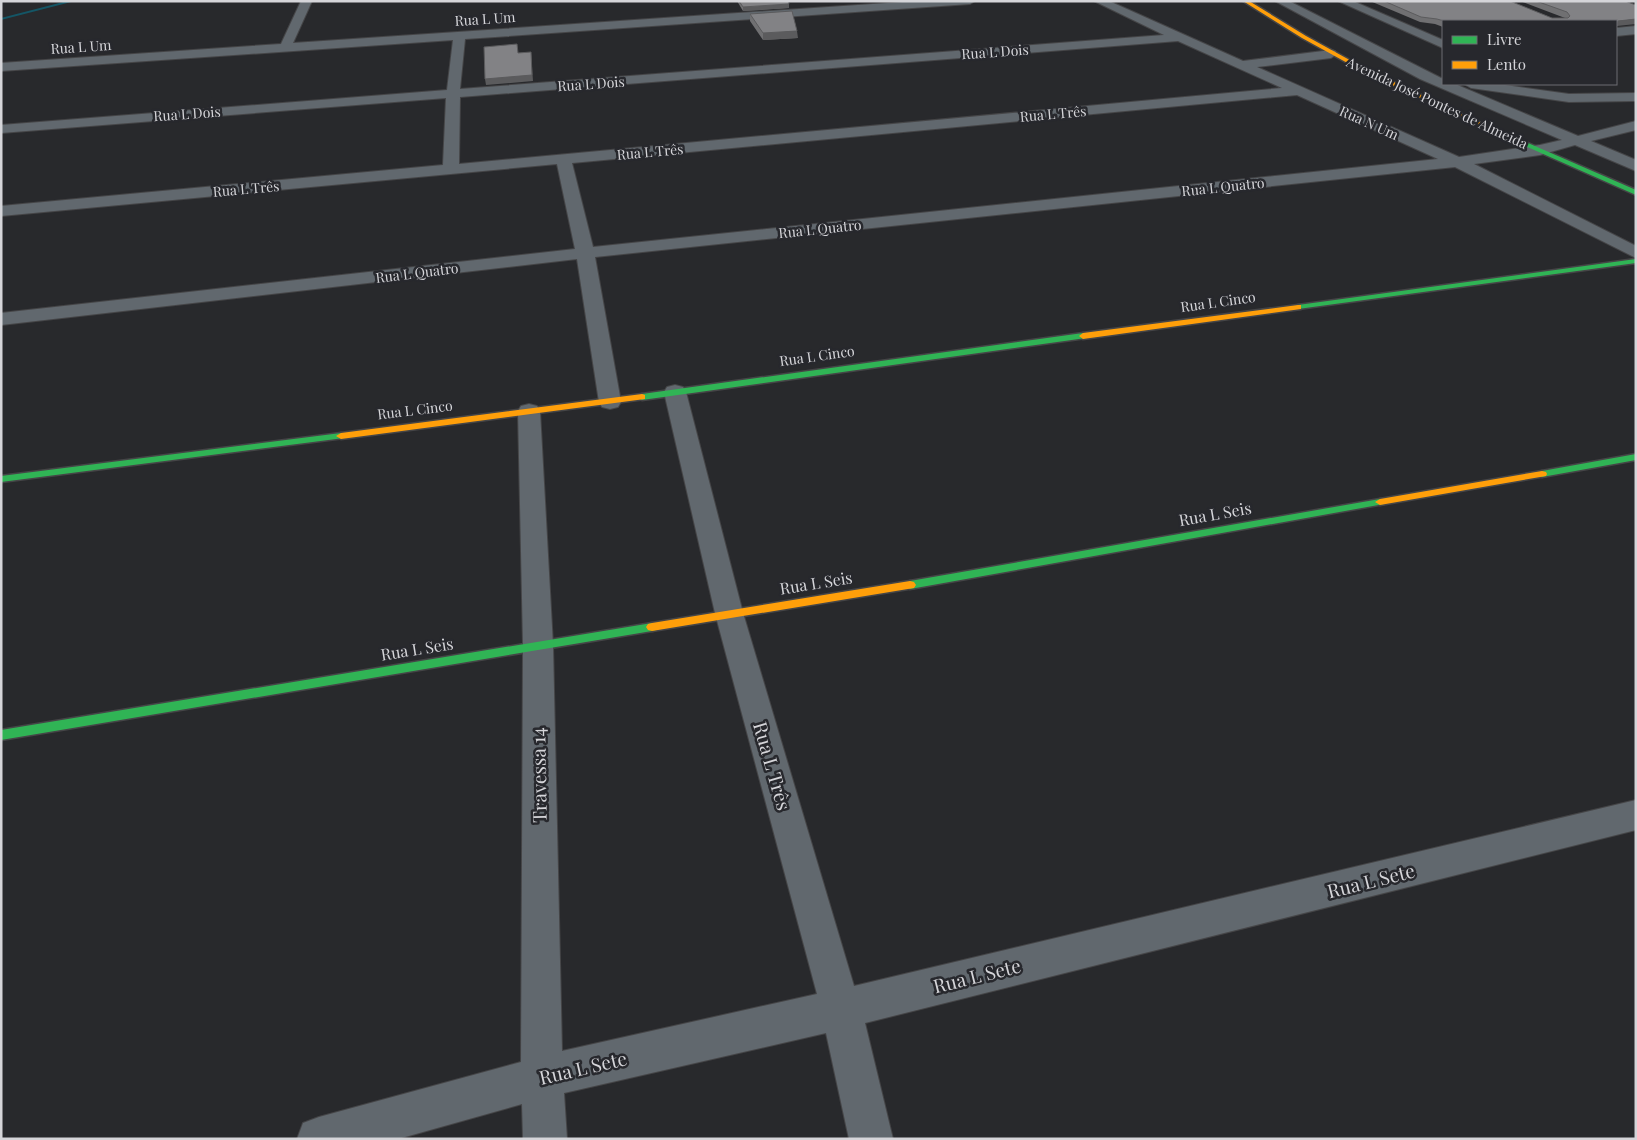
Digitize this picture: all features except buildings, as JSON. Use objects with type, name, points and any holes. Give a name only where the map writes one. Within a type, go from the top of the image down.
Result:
[{"type":"street","points":[[285,48],[307,1]]},
{"type":"street","name":"Rua L Um","points":[[1,67],[970,1]]},
{"type":"street","name":"Rua N Um","points":[[1099,1],[1457,162],[1636,253]]},
{"type":"street","name":"Avenida José Pontes de Almeida","points":[[1245,1],[1294,33],[1403,90],[1636,193]]},
{"type":"street","points":[[1343,1],[1442,44]]},
{"type":"street","name":"Avenida José Pontes de Almeida","points":[[1280,2],[1294,5],[1442,83]]},
{"type":"street","points":[[1294,5],[1333,16]]},
{"type":"street","points":[[1352,19],[1400,26]]},
{"type":"street","points":[[1617,32],[1636,30]]},
{"type":"street","points":[[451,170],[453,94],[459,36]]},
{"type":"street","name":"Rua L Dois","points":[[1,128],[1181,37]]},
{"type":"street","points":[[1242,65],[1332,54]]},
{"type":"street","points":[[1425,76],[1442,79]]},
{"type":"street","name":"Avenida José Pontes de Almeida","points":[[1446,85],[1636,166]]},
{"type":"street","points":[[1478,85],[1569,98],[1636,97]]},
{"type":"street","points":[[1537,85],[1636,125]]},
{"type":"street","name":"Rua L Três","points":[[1,211],[1298,91]]},
{"type":"street","name":"Rua L Quatro","points":[[1,319],[585,253],[1457,162],[1581,143],[1636,125]]},
{"type":"street","points":[[1581,143],[1636,152]]},
{"type":"street","points":[[564,160],[585,253],[610,402]]},
{"type":"street","name":"Rua L Cinco","points":[[1,479],[610,402],[1636,261]]},
{"type":"street","name":"Rua L Três","points":[[675,392],[729,614],[841,1009],[871,1139]]},
{"type":"street","name":"Travessa 14","points":[[530,411],[538,645],[542,1077],[545,1139]]},
{"type":"street","name":"Rua L Seis","points":[[1,735],[992,571],[1636,457]]},
{"type":"street","name":"Rua L Sete","points":[[319,1139],[542,1077],[841,1009],[1636,815]]},
{"type":"waterway","points":[[1,19],[73,1]]},
{"type":"traffic: fast","points":[[1489,128],[1636,193]]},
{"type":"traffic: fast","points":[[1298,307],[1636,261]]},
{"type":"traffic: fast","points":[[642,397],[1083,336]]},
{"type":"traffic: fast","points":[[1,479],[341,436]]},
{"type":"traffic: fast","points":[[1542,474],[1636,457]]},
{"type":"traffic: fast","points":[[910,585],[1380,502]]},
{"type":"traffic: fast","points":[[1,735],[652,627]]},
{"type":"traffic: slow","points":[[1245,1],[1274,20],[1364,70],[1489,128]]},
{"type":"traffic: slow","points":[[1083,336],[1298,307]]},
{"type":"traffic: slow","points":[[341,436],[642,397]]},
{"type":"traffic: slow","points":[[1380,502],[1542,474]]},
{"type":"traffic: slow","points":[[652,627],[910,585]]}]
